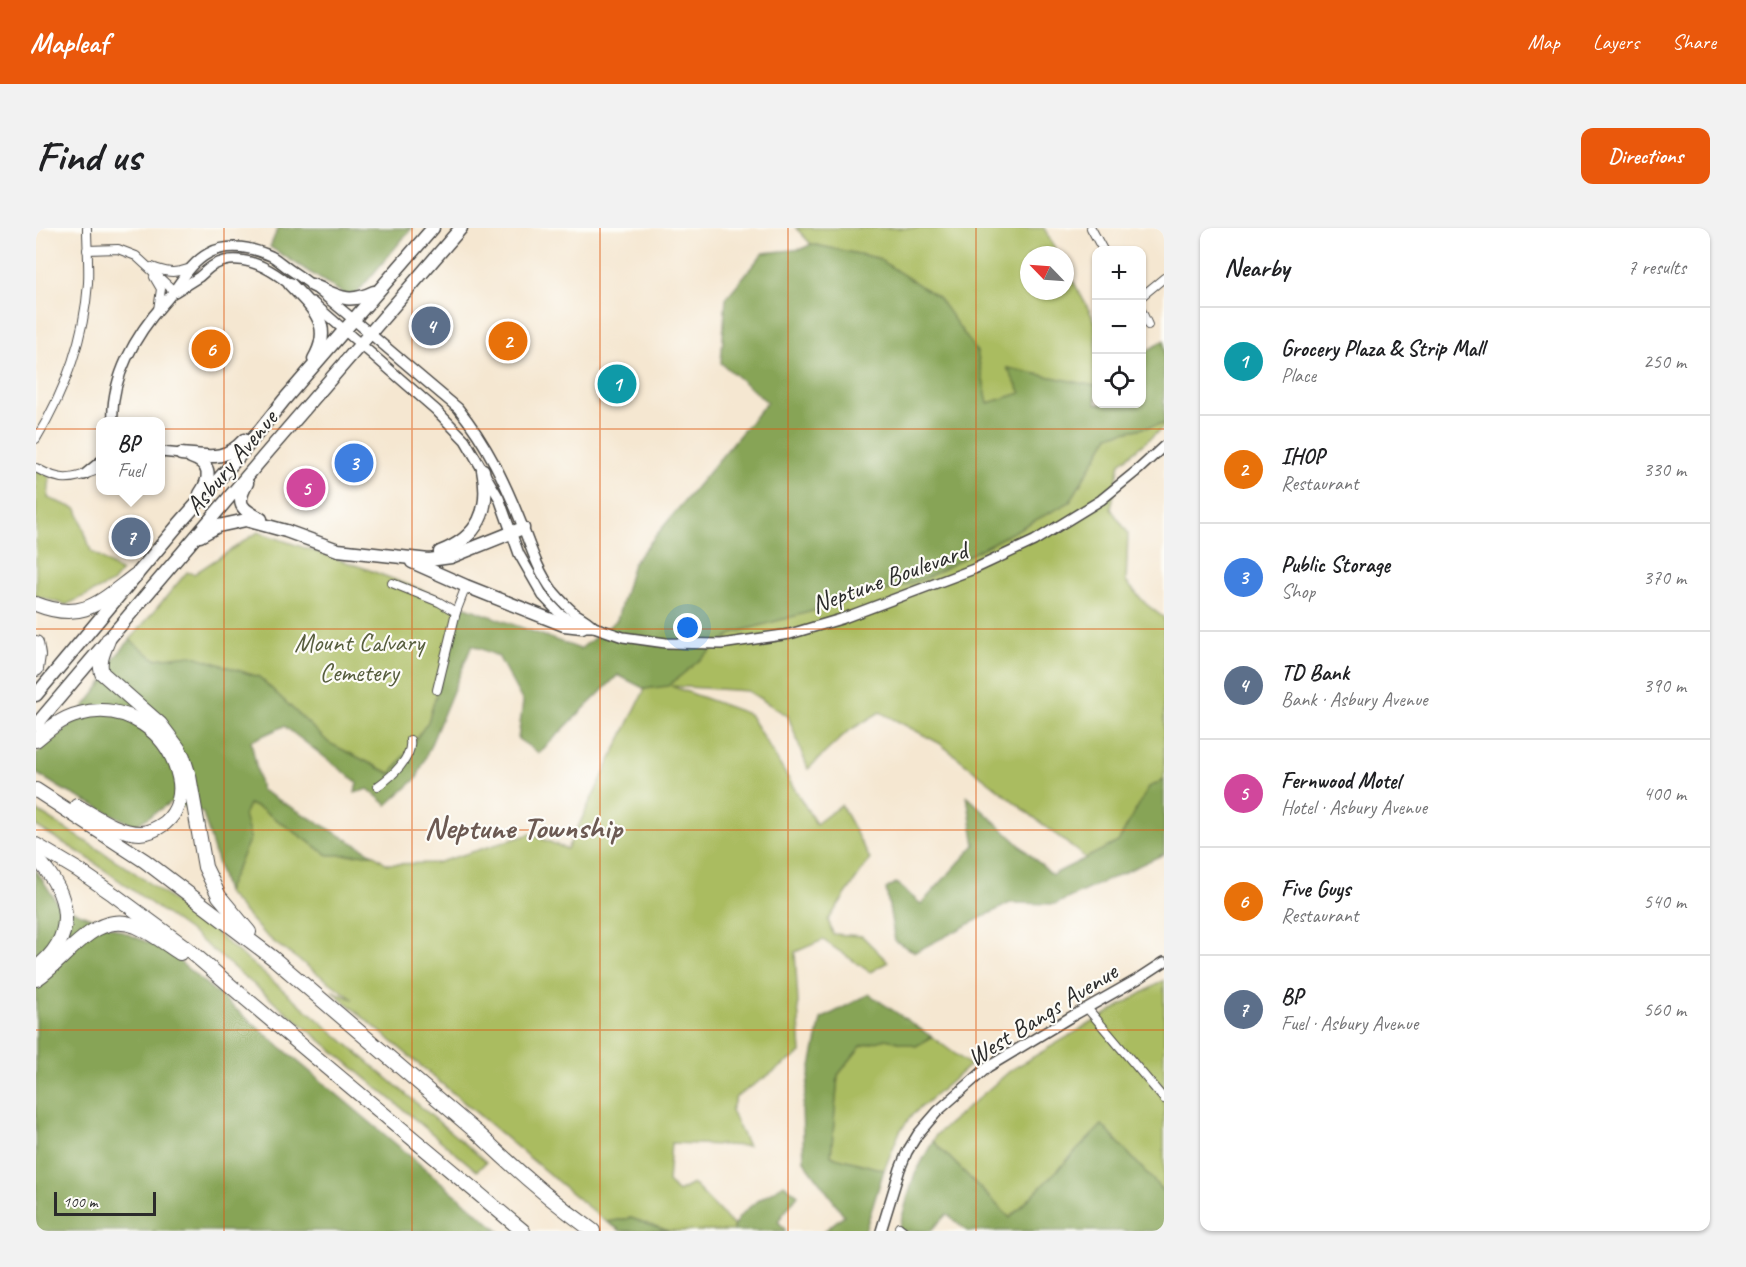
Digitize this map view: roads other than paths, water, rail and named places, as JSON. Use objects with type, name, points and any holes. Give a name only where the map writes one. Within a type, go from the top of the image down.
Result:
[{"type":"highway","points":[[36,604],[59,612],[80,610],[106,599],[136,575]]},
{"type":"highway","points":[[108,640],[101,658],[102,673],[160,724],[178,748],[189,776],[202,856],[211,881],[228,909],[273,958]]},
{"type":"highway","points":[[36,643],[38,655],[36,669]]},
{"type":"highway","points":[[36,740],[50,728],[79,714],[110,712],[123,714],[143,724],[167,747],[177,768],[180,797],[174,813],[163,825],[139,833],[112,825],[36,784]]},
{"type":"highway","points":[[36,790],[145,861],[273,958],[481,1136],[501,1156],[593,1231]]},
{"type":"highway","points":[[36,845],[78,870],[189,950],[523,1231]]},
{"type":"highway","points":[[36,858],[50,874],[59,891],[66,918],[60,942],[48,958],[36,968]]},
{"type":"highway","points":[[36,980],[97,928],[107,924],[121,923],[147,932],[239,993]]},
{"type":"main road","name":"Asbury Avenue","points":[[36,695],[179,524],[234,463],[273,413],[433,228]]},
{"type":"main road","name":"Asbury Avenue","points":[[36,725],[461,228]]},
{"type":"main road","points":[[290,284],[319,316],[322,329],[322,342],[306,375]]},
{"type":"main road","points":[[312,285],[344,298],[354,299],[381,289]]},
{"type":"main road","points":[[181,454],[213,456],[226,454],[236,448],[256,424],[273,413]]},
{"type":"main road","points":[[179,524],[205,487],[208,477],[207,468],[202,461],[181,454]]},
{"type":"main road","points":[[254,469],[241,494],[240,501],[243,507],[247,512],[286,531]]},
{"type":"main road","points":[[400,556],[441,552],[464,541],[479,521],[486,504],[487,486],[483,470]]},
{"type":"main road","points":[[196,538],[218,526],[246,520],[286,531],[338,550],[429,560],[445,558],[523,528]]},
{"type":"main road","points":[[400,556],[466,586],[564,625],[588,627]]},
{"type":"street","points":[[36,439],[52,413],[76,353],[86,306],[87,228]]},
{"type":"street","points":[[1091,228],[1101,246]]},
{"type":"street","name":"Neptune Boulevard","points":[[188,269],[209,254],[229,247],[246,247],[272,257],[312,285],[458,408],[486,447],[530,548],[553,591],[574,613],[586,619],[588,627]]},
{"type":"street","points":[[87,250],[118,249],[136,256],[175,292]]},
{"type":"street","name":"Neptune Boulevard","points":[[175,292],[215,265],[230,261],[244,261],[267,268],[290,284],[436,410],[465,440],[499,498],[519,554],[543,596],[559,613],[588,627],[622,637],[660,643],[697,645],[741,642],[790,634],[813,628],[974,569],[1018,549],[1101,500],[1164,446]]},
{"type":"street","points":[[148,266],[176,274],[188,269]]},
{"type":"street","points":[[148,266],[161,289],[158,310]]},
{"type":"street","points":[[113,417],[112,407],[129,355],[158,310],[175,292],[188,269]]},
{"type":"street","points":[[1146,293],[1164,278]]},
{"type":"street","points":[[1146,321],[1148,325]]},
{"type":"street","points":[[458,432],[472,434],[486,447]]},
{"type":"street","points":[[165,452],[181,454]]},
{"type":"street","points":[[84,475],[96,465]]},
{"type":"street","points":[[36,468],[63,479],[72,479],[96,471]]},
{"type":"street","points":[[392,583],[439,602],[456,612]]},
{"type":"street","points":[[437,690],[456,612],[466,586]]},
{"type":"street","points":[[378,786],[407,756],[411,745],[410,740]]},
{"type":"street","name":"West Bangs Avenue","points":[[881,1231],[907,1152],[930,1119],[988,1067],[1164,962]]},
{"type":"street","points":[[1087,1008],[1164,1099]]},
{"type":"place","name":"TD Bank","points":[[431,326]]},
{"type":"place","name":"IHOP","points":[[508,341]]},
{"type":"place","name":"Five Guys","points":[[211,349]]},
{"type":"place","name":"Grocery Plaza & Strip Mall","points":[[617,384]]},
{"type":"place","name":"Public Storage","points":[[354,463]]},
{"type":"place","name":"Fernwood Motel","points":[[306,488]]},
{"type":"place","name":"BP","points":[[131,537]]},
{"type":"district","name":"Neptune Township","points":[[523,827]]},
{"type":"park label","name":"Mount Calvary Cemetery","points":[[359,657]]}]
